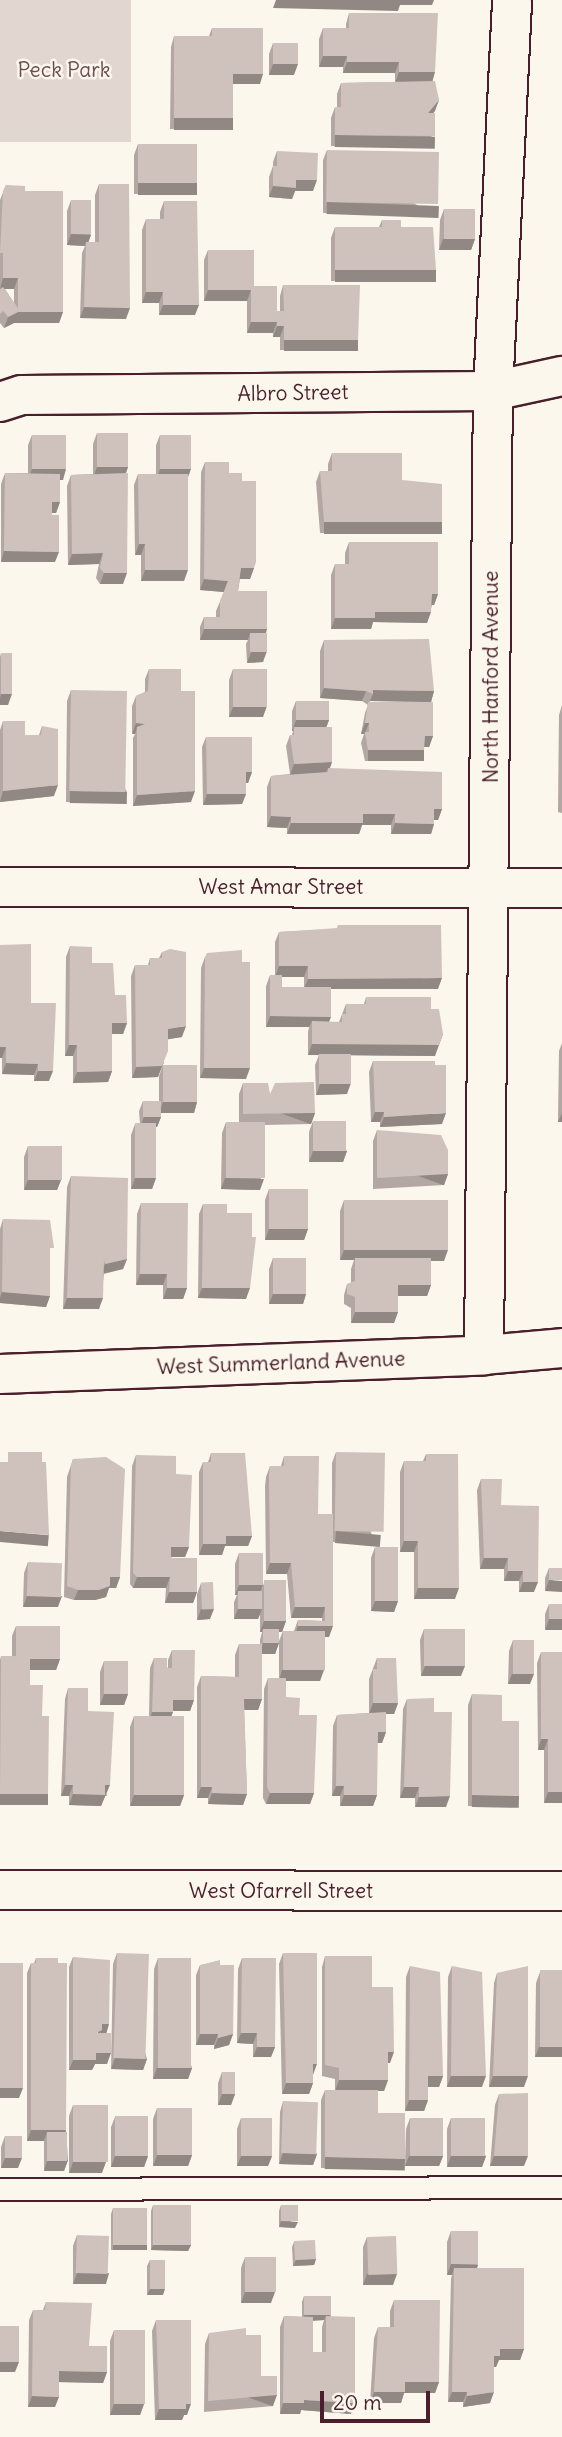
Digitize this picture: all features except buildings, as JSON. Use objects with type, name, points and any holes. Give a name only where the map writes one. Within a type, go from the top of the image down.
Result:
[{"type":"street","name":"North Hanford Avenue","points":[[484,1355],[493,391],[512,0]]},
{"type":"street","name":"Albro Street","points":[[11,398],[493,391],[562,376]]},
{"type":"street","name":"West Amar Street","points":[[0,887],[562,888]]},
{"type":"street","name":"West Summerland Avenue","points":[[0,1374],[484,1355],[562,1348]]},
{"type":"street","name":"West Ofarrell Street","points":[[0,1891],[562,1891]]},
{"type":"lane","points":[[0,2189],[562,2187]]},
{"type":"green space","name":"Peck Park","points":[[0,0],[131,0],[131,142],[0,142]]}]
